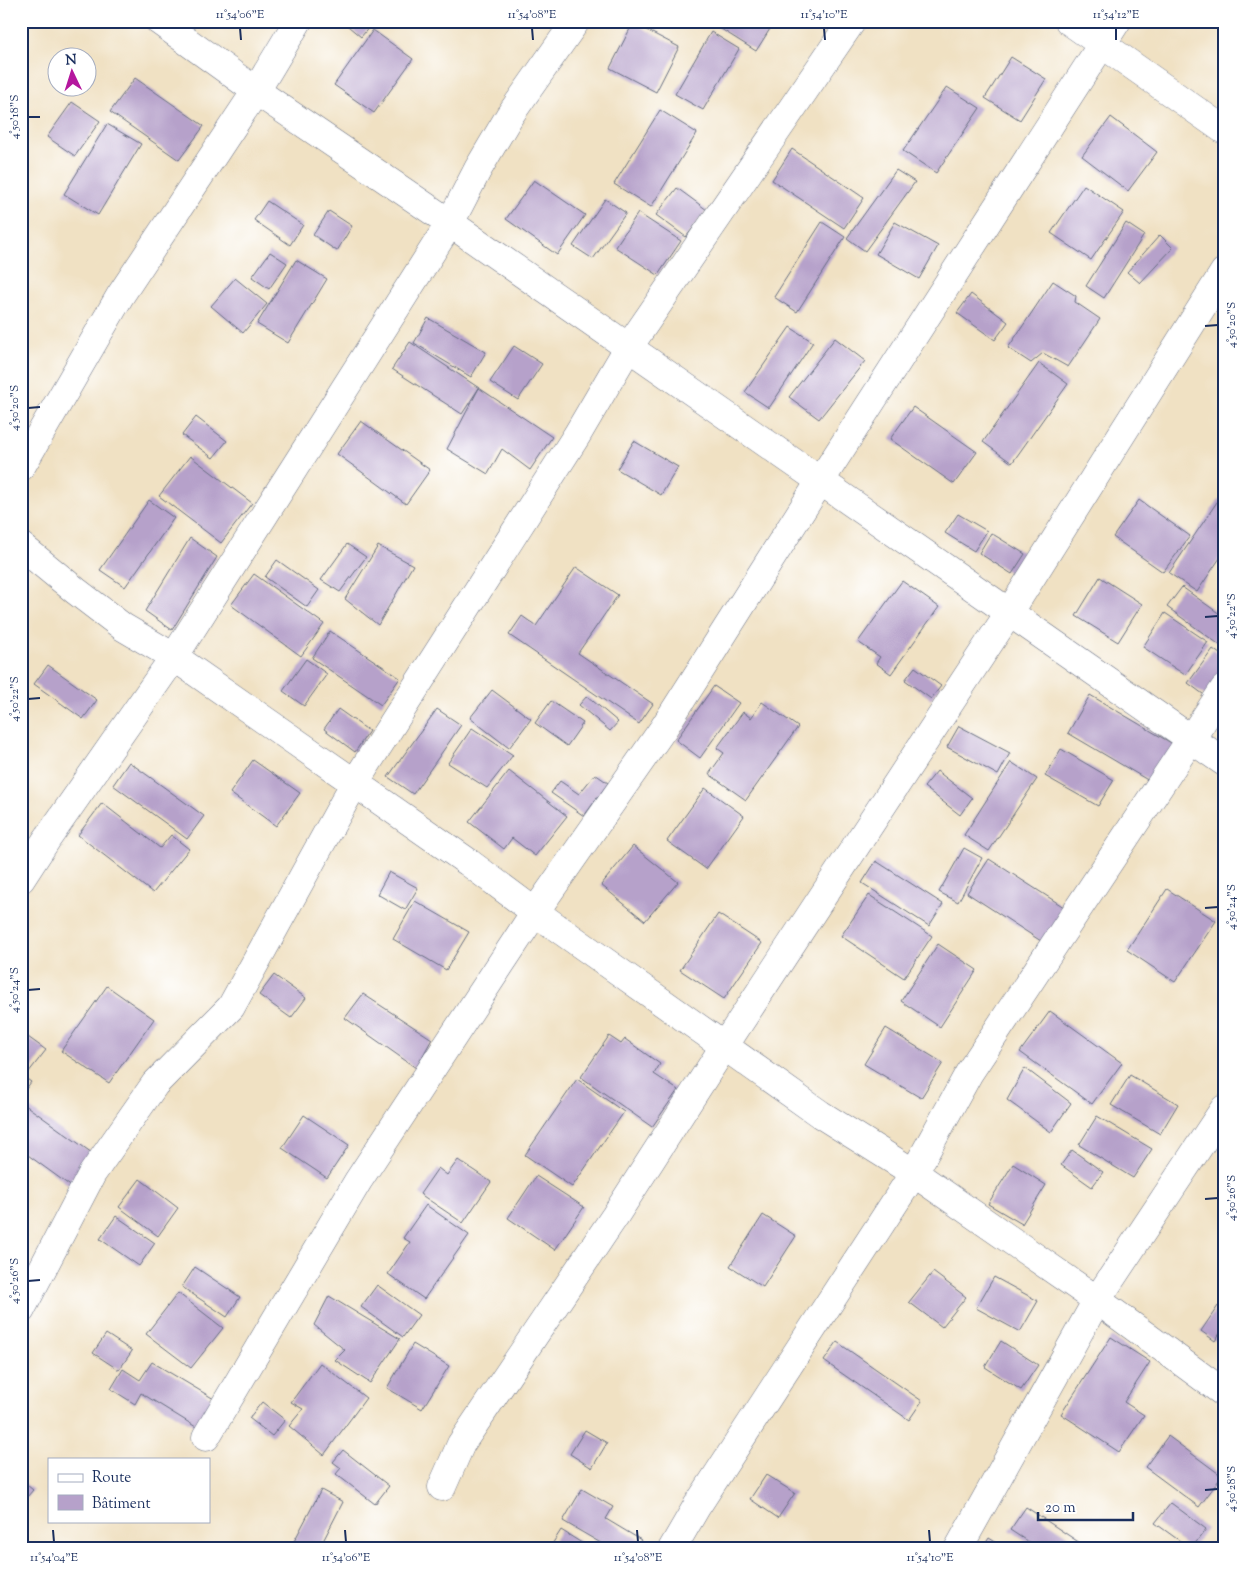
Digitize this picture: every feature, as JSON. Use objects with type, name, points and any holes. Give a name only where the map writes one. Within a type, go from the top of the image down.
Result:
[{"type":"street","points":[[159,21],[256,91],[821,480],[1224,762]]},
{"type":"street","points":[[21,467],[120,296],[256,91],[298,21]]},
{"type":"street","points":[[21,879],[52,831],[174,657],[450,223],[478,168],[510,116],[576,21]]},
{"type":"street","points":[[21,1310],[92,1174],[155,1084],[230,1007],[354,784],[577,435],[628,348],[852,21]]},
{"type":"street","points":[[1069,21],[1224,130]]},
{"type":"street","points":[[206,1437],[358,1181],[535,912],[663,730],[821,480],[1117,21]]},
{"type":"street","points":[[442,1487],[461,1444],[615,1216],[1009,613],[1224,272]]},
{"type":"street","points":[[21,546],[123,627],[174,657],[468,862],[535,912],[820,1114],[914,1173],[1097,1300],[1224,1393]]},
{"type":"street","points":[[672,1549],[697,1506],[914,1173],[970,1073],[1224,689]]},
{"type":"street","points":[[958,1549],[1097,1300],[1224,1109]]},
{"type":"building","points":[[342,21],[374,21],[361,37]]},
{"type":"building","points":[[715,21],[775,21],[756,51],[713,24]]},
{"type":"building","points":[[633,23],[679,47],[656,92],[610,68]]},
{"type":"building","points":[[373,30],[413,59],[374,113],[334,85]]},
{"type":"building","points":[[711,32],[739,49],[703,110],[675,94]]},
{"type":"building","points":[[1011,57],[1046,79],[1020,120],[985,98]]},
{"type":"building","points":[[135,78],[204,126],[179,160],[110,112]]},
{"type":"building","points":[[947,87],[980,108],[936,173],[903,151]]},
{"type":"building","points":[[72,102],[100,121],[75,156],[47,137]]},
{"type":"building","points":[[660,110],[697,133],[651,207],[614,184]]},
{"type":"building","points":[[1111,117],[1157,152],[1128,191],[1082,156]]},
{"type":"building","points":[[107,124],[141,144],[98,215],[64,194]]},
{"type":"building","points":[[792,149],[864,198],[844,228],[772,180]]},
{"type":"building","points":[[896,170],[915,182],[865,251],[847,238]]},
{"type":"building","points":[[534,180],[585,215],[557,255],[506,219]]},
{"type":"building","points":[[1084,185],[1124,212],[1091,260],[1051,233]]},
{"type":"building","points":[[677,188],[707,210],[686,237],[656,215]]},
{"type":"building","points":[[605,199],[626,213],[593,259],[573,246]]},
{"type":"building","points":[[267,201],[303,225],[290,245],[254,220]]},
{"type":"building","points":[[329,211],[352,226],[337,251],[313,235]]},
{"type":"building","points":[[638,213],[681,241],[658,275],[615,247]]},
{"type":"building","points":[[822,222],[845,237],[797,312],[774,297]]},
{"type":"building","points":[[895,222],[938,246],[919,279],[876,254]]},
{"type":"building","points":[[1126,223],[1144,235],[1104,298],[1086,286]]},
{"type":"building","points":[[1160,235],[1173,248],[1140,283],[1127,272]]},
{"type":"building","points":[[270,252],[287,263],[269,289],[252,277]]},
{"type":"building","points":[[296,260],[327,279],[288,343],[257,324]]},
{"type":"building","points":[[235,278],[267,304],[243,333],[211,306]]},
{"type":"building","points":[[1053,281],[1076,296],[1075,302],[1100,319],[1068,367],[1043,353],[1031,363],[1008,348]]},
{"type":"building","points":[[971,294],[1008,322],[995,340],[957,313]]},
{"type":"building","points":[[428,318],[486,352],[471,377],[414,343]]},
{"type":"building","points":[[790,327],[813,342],[769,408],[745,392]]},
{"type":"building","points":[[835,338],[865,361],[819,419],[789,397]]},
{"type":"building","points":[[410,342],[479,388],[462,414],[392,369]]},
{"type":"building","points":[[514,346],[542,364],[518,400],[490,382]]},
{"type":"building","points":[[1039,363],[1068,384],[1012,463],[983,442]]},
{"type":"building","points":[[479,388],[552,437],[530,470],[502,449],[488,474],[447,449]]},
{"type":"building","points":[[913,407],[977,452],[954,484],[890,439]]},
{"type":"building","points":[[196,417],[227,441],[213,458],[182,435]]},
{"type":"building","points":[[361,421],[430,470],[406,504],[337,454]]},
{"type":"building","points":[[634,441],[678,467],[661,495],[617,469]]},
{"type":"building","points":[[190,456],[252,503],[221,543],[159,496]]},
{"type":"building","points":[[1219,499],[1224,503],[1224,552],[1197,592],[1169,573]]},
{"type":"building","points":[[149,500],[174,518],[125,587],[100,570]]},
{"type":"building","points":[[1139,500],[1190,536],[1163,572],[1113,537]]},
{"type":"building","points":[[958,514],[987,531],[974,551],[945,533]]},
{"type":"building","points":[[991,533],[1025,554],[1012,574],[979,553]]},
{"type":"building","points":[[190,538],[217,557],[172,630],[145,611]]},
{"type":"building","points":[[347,544],[366,557],[340,592],[321,580]]},
{"type":"building","points":[[378,546],[413,565],[378,625],[345,599]]},
{"type":"building","points":[[277,560],[319,590],[307,607],[265,577]]},
{"type":"building","points":[[576,567],[618,595],[578,653],[653,704],[639,724],[509,635],[522,616],[536,626]]},
{"type":"building","points":[[254,574],[324,624],[301,656],[231,605]]},
{"type":"building","points":[[1100,577],[1142,604],[1118,642],[1076,616]]},
{"type":"building","points":[[902,581],[939,607],[891,674],[876,663],[880,657],[858,642]]},
{"type":"building","points":[[1182,587],[1224,617],[1224,648],[1167,607]]},
{"type":"building","points":[[1165,613],[1208,642],[1185,675],[1143,647]]},
{"type":"building","points":[[330,631],[400,678],[381,705],[312,658]]},
{"type":"building","points":[[1213,649],[1224,657],[1224,674],[1207,697],[1188,683]]},
{"type":"building","points":[[306,659],[327,674],[304,706],[283,691]]},
{"type":"building","points":[[48,665],[97,700],[83,719],[34,684]]},
{"type":"building","points":[[915,667],[941,686],[931,699],[905,680]]},
{"type":"building","points":[[714,686],[739,703],[700,758],[676,740]]},
{"type":"building","points":[[492,690],[531,719],[509,748],[470,718]]},
{"type":"building","points":[[1090,695],[1178,747],[1156,785],[1068,733]]},
{"type":"building","points":[[587,696],[618,722],[610,731],[579,705]]},
{"type":"building","points":[[551,701],[583,723],[567,746],[535,723]]},
{"type":"building","points":[[762,702],[798,727],[746,800],[709,774],[724,753],[717,748],[743,712],[751,718]]},
{"type":"building","points":[[338,709],[369,731],[355,752],[324,729]]},
{"type":"building","points":[[437,709],[461,725],[413,794],[388,777]]},
{"type":"building","points":[[959,726],[1010,753],[998,775],[947,747]]},
{"type":"building","points":[[472,728],[513,755],[487,788],[448,763]]},
{"type":"building","points":[[1061,749],[1114,780],[1098,806],[1045,776]]},
{"type":"building","points":[[253,760],[300,793],[276,826],[230,793]]},
{"type":"building","points":[[129,762],[204,816],[187,839],[113,785]]},
{"type":"building","points":[[1011,762],[1037,779],[989,851],[964,835]]},
{"type":"building","points":[[509,771],[567,816],[535,856],[512,838],[504,849],[469,822]]},
{"type":"building","points":[[937,771],[972,798],[960,815],[924,787]]},
{"type":"building","points":[[595,774],[608,783],[584,816],[551,793],[560,781],[579,794]]},
{"type":"building","points":[[705,788],[744,816],[706,869],[667,841]]},
{"type":"building","points":[[102,803],[160,848],[171,835],[189,849],[153,893],[78,835]]},
{"type":"building","points":[[633,846],[678,882],[645,921],[601,885]]},
{"type":"building","points":[[964,848],[982,858],[958,902],[939,892]]},
{"type":"building","points":[[989,859],[1067,909],[1044,943],[967,893]]},
{"type":"building","points":[[876,861],[943,904],[929,926],[862,883]]},
{"type":"building","points":[[389,872],[418,888],[405,910],[377,894]]},
{"type":"building","points":[[1167,889],[1216,921],[1175,982],[1127,950]]},
{"type":"building","points":[[869,895],[932,936],[904,978],[841,936]]},
{"type":"building","points":[[415,901],[469,932],[446,970],[393,939]]},
{"type":"building","points":[[718,914],[762,943],[724,999],[680,970]]},
{"type":"building","points":[[938,944],[977,970],[940,1027],[901,1001]]},
{"type":"building","points":[[274,975],[306,998],[291,1018],[259,995]]},
{"type":"building","points":[[107,986],[154,1019],[109,1083],[61,1051]]},
{"type":"building","points":[[363,994],[432,1039],[416,1068],[345,1018]]},
{"type":"building","points":[[1050,1011],[1122,1063],[1092,1104],[1020,1052]]},
{"type":"building","points":[[886,1028],[943,1063],[921,1098],[864,1064]]},
{"type":"building","points":[[21,1032],[46,1050],[28,1073],[21,1068]]},
{"type":"building","points":[[609,1036],[621,1044],[625,1039],[660,1064],[654,1074],[678,1090],[652,1127],[581,1077]]},
{"type":"building","points":[[1025,1068],[1071,1103],[1051,1132],[1007,1100]]},
{"type":"building","points":[[21,1075],[31,1082],[21,1096]]},
{"type":"building","points":[[1130,1075],[1178,1104],[1160,1134],[1111,1105]]},
{"type":"building","points":[[577,1079],[624,1112],[572,1187],[525,1155]]},
{"type":"building","points":[[21,1102],[99,1158],[76,1190],[21,1150]]},
{"type":"building","points":[[304,1115],[349,1145],[327,1178],[282,1148]]},
{"type":"building","points":[[1097,1116],[1152,1149],[1133,1178],[1079,1145]]},
{"type":"building","points":[[1072,1150],[1103,1172],[1092,1187],[1061,1165]]},
{"type":"building","points":[[458,1160],[491,1182],[463,1223],[420,1194],[438,1168],[447,1175]]},
{"type":"building","points":[[1013,1164],[1046,1185],[1022,1224],[988,1204]]},
{"type":"building","points":[[536,1176],[584,1207],[555,1250],[508,1218]]},
{"type":"building","points":[[140,1179],[178,1208],[158,1236],[119,1207]]},
{"type":"building","points":[[426,1205],[469,1235],[424,1299],[388,1274],[410,1242],[403,1238]]},
{"type":"building","points":[[763,1215],[796,1236],[763,1287],[730,1266]]},
{"type":"building","points":[[116,1216],[155,1243],[139,1266],[100,1239]]},
{"type":"building","points":[[195,1267],[240,1297],[227,1317],[182,1287]]},
{"type":"building","points":[[933,1272],[966,1297],[942,1327],[909,1302]]},
{"type":"building","points":[[994,1277],[1038,1301],[1020,1332],[976,1308]]},
{"type":"building","points":[[377,1285],[419,1315],[403,1337],[361,1307]]},
{"type":"building","points":[[178,1293],[223,1328],[191,1368],[146,1334]]},
{"type":"building","points":[[329,1296],[400,1339],[370,1383],[335,1360],[345,1350],[314,1325]]},
{"type":"building","points":[[1218,1306],[1224,1310],[1224,1327],[1215,1341],[1201,1331]]},
{"type":"building","points":[[106,1334],[132,1351],[119,1370],[93,1353]]},
{"type":"building","points":[[1111,1337],[1150,1362],[1124,1402],[1144,1415],[1119,1452],[1061,1414]]},
{"type":"building","points":[[1001,1341],[1038,1365],[1021,1390],[985,1367]]},
{"type":"building","points":[[837,1342],[922,1401],[909,1420],[824,1361]]},
{"type":"building","points":[[413,1344],[449,1366],[422,1409],[387,1388]]},
{"type":"building","points":[[152,1362],[214,1399],[196,1427],[141,1393],[135,1404],[111,1389],[123,1369],[140,1380]]},
{"type":"building","points":[[320,1363],[366,1398],[324,1455],[289,1426],[303,1409],[291,1402]]},
{"type":"building","points":[[262,1402],[285,1420],[272,1436],[249,1418]]},
{"type":"building","points":[[585,1430],[607,1443],[592,1468],[570,1454]]},
{"type":"building","points":[[1168,1436],[1222,1476],[1199,1507],[1145,1467]]},
{"type":"building","points":[[343,1450],[389,1486],[375,1504],[336,1474],[341,1468],[333,1462]]},
{"type":"building","points":[[766,1475],[795,1493],[778,1518],[750,1499]]},
{"type":"building","points":[[21,1480],[33,1490],[21,1504]]},
{"type":"building","points":[[582,1489],[613,1507],[606,1519],[641,1540],[636,1549],[611,1549],[563,1521]]},
{"type":"building","points":[[321,1490],[343,1502],[319,1549],[290,1549]]},
{"type":"building","points":[[1171,1503],[1206,1529],[1191,1549],[1155,1523]]},
{"type":"building","points":[[1026,1507],[1086,1547],[1085,1549],[1039,1549],[1010,1530]]},
{"type":"building","points":[[561,1530],[585,1545],[583,1549],[549,1549]]},
{"type":"building","points":[[989,1538],[1007,1549],[982,1549]]}]
